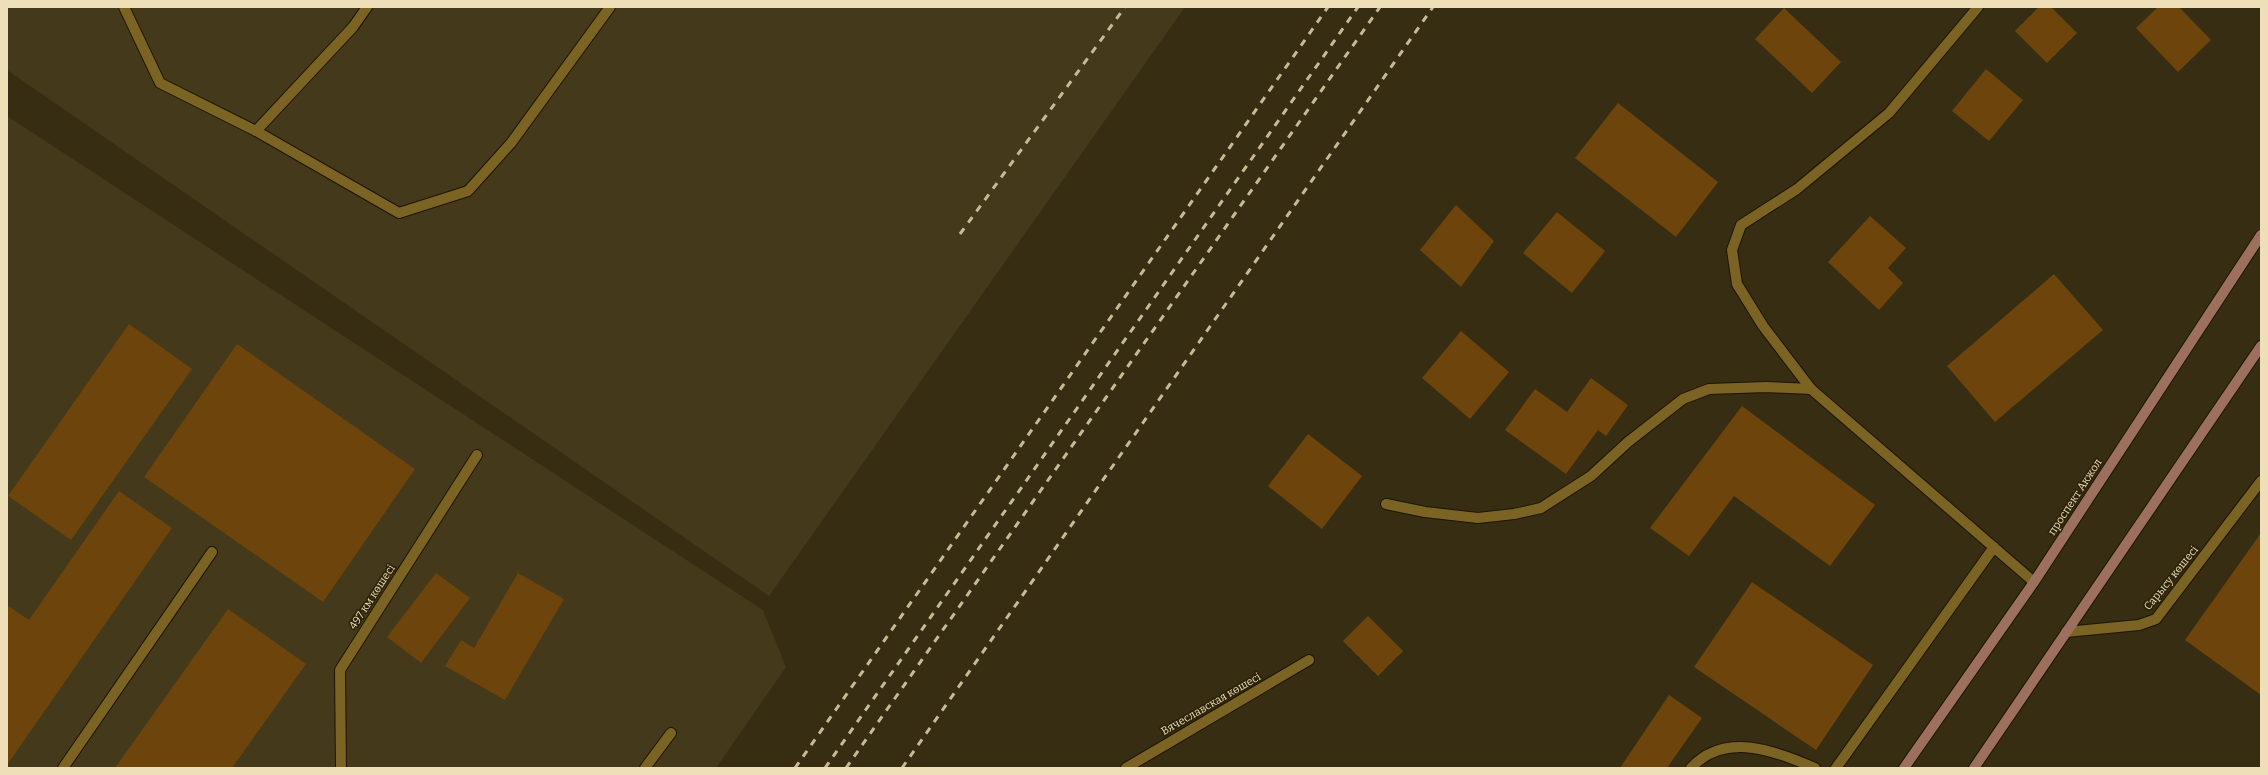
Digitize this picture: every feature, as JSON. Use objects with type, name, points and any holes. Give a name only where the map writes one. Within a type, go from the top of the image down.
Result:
[{"type":"main road","name":"проспект Акжол","points":[[1904,768],[2034,582],[2261,235]]},
{"type":"main road","points":[[1974,768],[2261,346]]},
{"type":"street","points":[[124,7],[160,84],[256,131],[399,213],[468,191],[511,143],[610,7]]},
{"type":"street","points":[[256,131],[353,27],[367,7]]},
{"type":"street","points":[[1978,7],[1889,114],[1797,189],[1741,225],[1732,250],[1737,284],[1763,326],[1812,389],[2034,582]]},
{"type":"street","points":[[1386,504],[1425,512],[1478,518],[1514,514],[1541,508],[1591,476],[1628,442],[1683,400],[1710,389],[1766,387],[1812,389]]},
{"type":"street","name":"497 км көшесі","points":[[341,768],[340,670],[477,455]]},
{"type":"street","name":"Сарысу көшесі","points":[[2066,632],[2139,625],[2156,620],[2261,481]]},
{"type":"street","points":[[1836,768],[1994,547]]},
{"type":"street","points":[[63,768],[212,552]]},
{"type":"street","name":"Вячеславская көшесі","points":[[1126,768],[1309,660]]},
{"type":"street","points":[[645,768],[671,733]]},
{"type":"street","points":[[1691,768],[1720,749],[1744,746],[1785,755],[1813,768]]},
{"type":"shaded area","points":[[7,7],[1185,7],[769,596],[7,70]]},
{"type":"shaded area","points":[[7,116],[763,610],[786,667],[716,768],[7,768]]},
{"type":"building","points":[[2039,7],[2051,7],[2077,33],[2047,63],[2015,31]]},
{"type":"building","points":[[2158,7],[2179,7],[2211,40],[2178,72],[2136,28]]},
{"type":"building","points":[[1784,8],[1841,62],[1812,93],[1755,39]]},
{"type":"building","points":[[1986,69],[2023,100],[1989,141],[1952,111]]},
{"type":"building","points":[[1618,103],[1718,182],[1676,237],[1575,158]]},
{"type":"building","points":[[1456,205],[1494,241],[1461,287],[1420,250]]},
{"type":"building","points":[[1557,212],[1605,251],[1572,293],[1523,253]]},
{"type":"building","points":[[1870,216],[1906,248],[1888,268],[1903,283],[1879,310],[1828,262]]},
{"type":"building","points":[[2054,274],[2103,330],[1995,422],[1947,366]]},
{"type":"building","points":[[129,324],[192,369],[71,540],[8,496]]},
{"type":"building","points":[[1461,331],[1509,372],[1470,419],[1422,378]]},
{"type":"building","points":[[237,344],[415,469],[323,602],[144,477]]},
{"type":"building","points":[[1591,378],[1628,405],[1606,436],[1598,430],[1566,474],[1505,430],[1535,389],[1567,412]]},
{"type":"building","points":[[1742,406],[1875,505],[1830,566],[1734,496],[1689,556],[1650,528]]},
{"type":"building","points":[[1308,434],[1362,476],[1322,529],[1268,486]]},
{"type":"building","points":[[119,491],[172,528],[7,765],[7,605],[29,620]]},
{"type":"building","points":[[2261,533],[2261,695],[2185,640]]},
{"type":"building","points":[[436,573],[470,598],[421,663],[387,637]]},
{"type":"building","points":[[518,573],[564,599],[505,700],[445,666],[461,640],[474,648]]},
{"type":"building","points":[[1752,582],[1873,665],[1816,750],[1694,667]]},
{"type":"building","points":[[228,609],[306,664],[232,768],[115,768]]},
{"type":"building","points":[[1368,616],[1403,651],[1378,676],[1343,641]]},
{"type":"building","points":[[1669,695],[1702,718],[1667,768],[1620,768]]},
{"type":"railway","points":[[960,234],[1125,7]]},
{"type":"railway","points":[[795,768],[1328,7]]},
{"type":"railway","points":[[825,768],[1358,7]]},
{"type":"railway","points":[[846,768],[1380,7]]},
{"type":"railway","points":[[902,768],[1433,7]]}]
